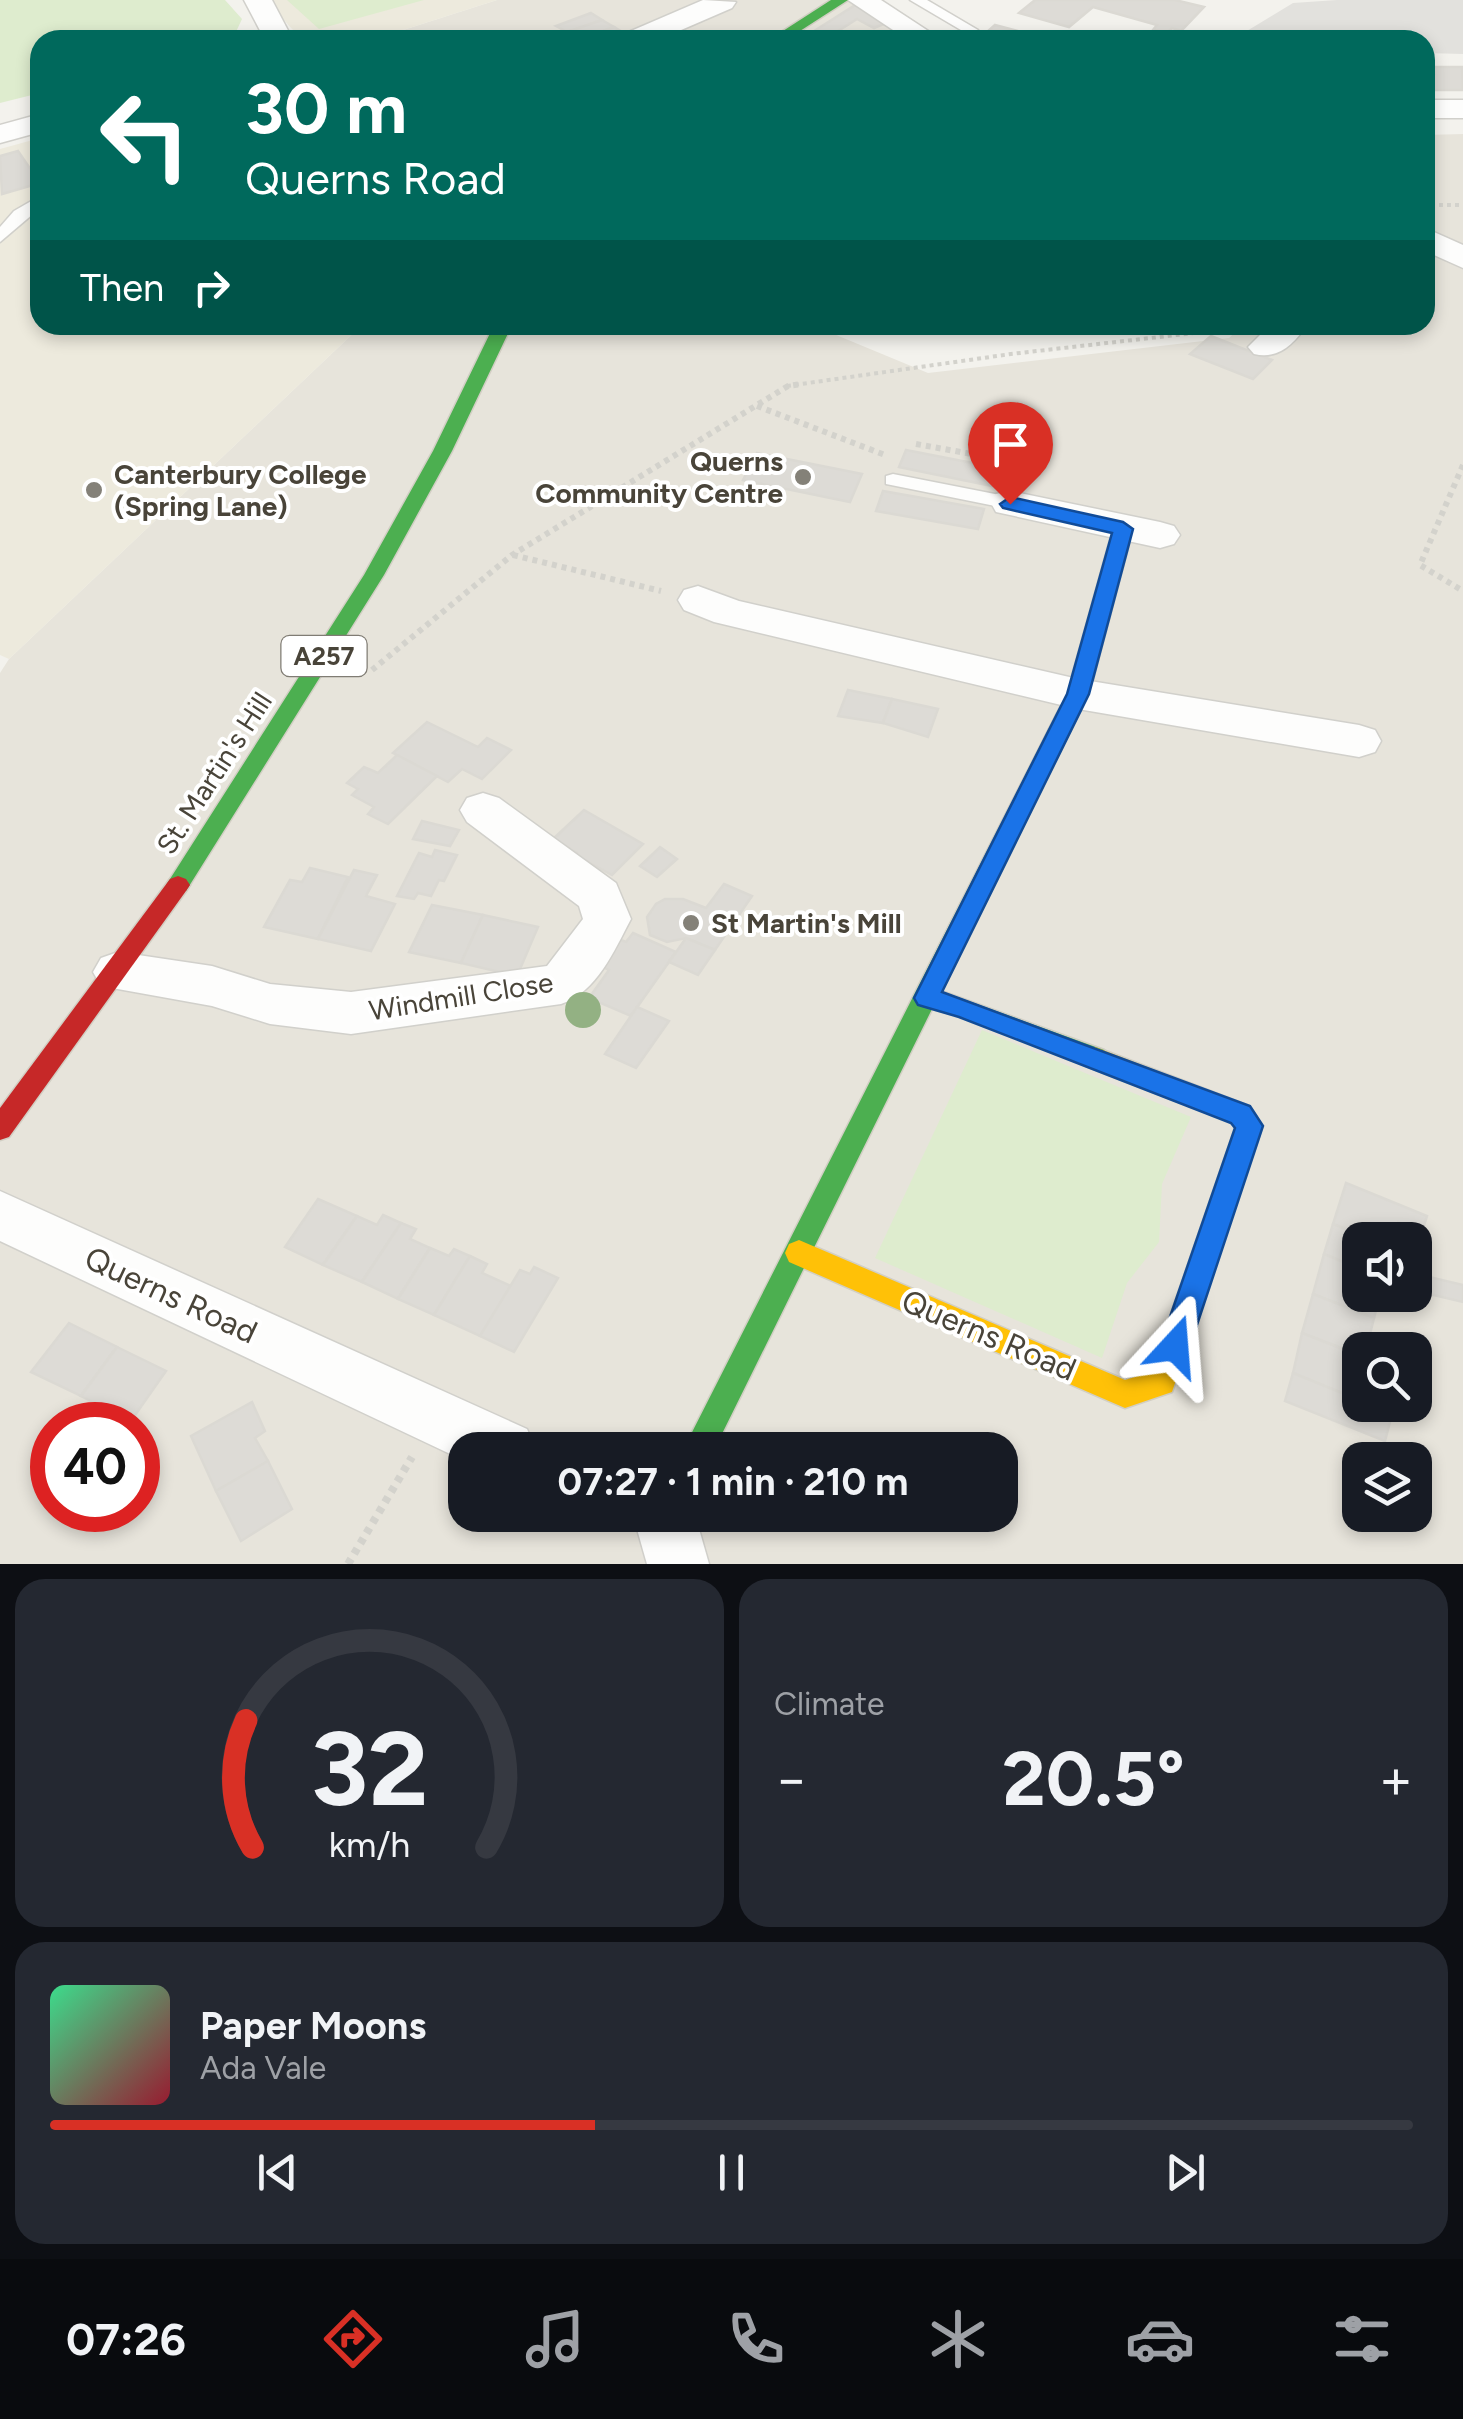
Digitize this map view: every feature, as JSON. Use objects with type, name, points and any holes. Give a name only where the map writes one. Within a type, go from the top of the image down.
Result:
[{"type":"street","points":[[258,0],[274,30]]},
{"type":"street","points":[[648,0],[689,16]]},
{"type":"street","points":[[792,30],[840,0]]},
{"type":"street","points":[[862,0],[912,30]]},
{"type":"street","points":[[657,30],[722,2]]},
{"type":"street","points":[[1435,109],[1463,109]]},
{"type":"street","points":[[0,134],[30,125]]},
{"type":"street","points":[[1435,125],[1463,125]]},
{"type":"street","points":[[1435,243],[1463,258]]},
{"type":"street","name":"St. Martin's Hill","points":[[0,1129],[118,972],[303,690],[424,486],[498,335]]},
{"type":"street","points":[[707,1432],[1078,694],[1142,532],[1010,504]]},
{"type":"street","points":[[725,607],[1078,694],[1359,741]]},
{"type":"street","name":"Windmill Close","points":[[118,972],[212,986],[270,1004],[351,1013],[562,984],[592,947],[607,919],[599,896],[482,810]]},
{"type":"street","name":"Querns Road","points":[[799,1252],[1125,1394],[1162,1382],[1249,1126],[1240,1114],[963,1007],[927,998]]},
{"type":"street","name":"Querns Road","points":[[0,1215],[468,1432]]},
{"type":"street","points":[[668,1532],[678,1564]]},
{"type":"lane","points":[[917,0],[971,30]]},
{"type":"lane","points":[[0,237],[30,207]]},
{"type":"lane","points":[[893,480],[1010,504]]},
{"type":"path","points":[[1435,205],[1463,205]]},
{"type":"path","points":[[368,673],[512,555],[788,386],[1177,335]]},
{"type":"path","points":[[756,405],[893,458],[893,480]]},
{"type":"path","points":[[916,444],[1005,460],[1046,497],[1052,511]]},
{"type":"path","points":[[1463,465],[1420,565],[1463,591]]},
{"type":"path","points":[[512,555],[725,607]]},
{"type":"path","points":[[348,1564],[436,1417]]},
{"type":"shaded area","points":[[266,0],[497,0],[403,30],[293,30]]},
{"type":"shaded area","points":[[497,0],[862,0],[912,30],[403,30]]},
{"type":"shaded area","points":[[1463,0],[1463,54],[1435,53],[1435,30],[1248,30],[1293,3]]},
{"type":"shaded area","points":[[1463,134],[1463,1564],[0,1564],[0,673],[9,659],[351,335],[836,335],[928,373],[1232,335],[1435,335],[1435,135]]},
{"type":"shaded area","name":"Canterbury College (Spring Lane)","points":[[30,141],[30,335],[351,335],[9,659],[0,655],[0,149]]},
{"type":"green space","points":[[0,0],[225,0],[242,19],[237,30],[30,30],[30,96],[0,103]]},
{"type":"green space","points":[[287,0],[424,0],[319,29]]},
{"type":"green space","points":[[982,1030],[1191,1117],[1162,1184],[1159,1242],[1127,1283],[1102,1358],[875,1258]]},
{"type":"building","points":[[1035,0],[1175,0],[1204,7],[1182,30],[1153,30],[1157,25],[1093,7],[1069,27],[1019,13]]},
{"type":"building","points":[[860,2],[893,20],[874,28],[857,19],[840,30],[816,30]]},
{"type":"building","points":[[591,13],[602,20],[573,30],[556,26]]},
{"type":"building","points":[[602,20],[614,27],[606,30],[573,30]]},
{"type":"building","points":[[1435,67],[1462,67],[1463,90],[1435,90]]},
{"type":"building","points":[[18,151],[30,168],[30,186],[2,194],[0,156]]},
{"type":"building","points":[[1211,336],[1272,360],[1253,379],[1190,354]]},
{"type":"building","points":[[906,450],[998,468],[992,486],[899,467]]},
{"type":"building","name":"Querns Community Centre","points":[[757,453],[862,474],[850,502],[743,480]]},
{"type":"building","points":[[883,491],[984,509],[978,529],[876,511]]},
{"type":"building","points":[[848,690],[892,699],[883,723],[838,716]]},
{"type":"building","points":[[892,699],[938,709],[928,737],[883,723]]},
{"type":"building","points":[[427,722],[478,747],[487,738],[511,750],[482,779],[462,769],[448,782],[393,753]]},
{"type":"building","points":[[397,755],[437,776],[388,824],[368,814],[374,807],[352,795],[358,789],[347,783],[364,767],[378,773]]},
{"type":"building","points":[[584,810],[643,844],[612,875],[586,861],[581,866],[570,860],[577,853],[553,839]]},
{"type":"building","points":[[422,821],[459,830],[450,846],[413,839]]},
{"type":"building","points":[[660,847],[677,859],[657,877],[640,866]]},
{"type":"building","points":[[435,850],[457,855],[444,881],[439,880],[431,896],[397,896],[419,853],[432,857]]},
{"type":"building","points":[[310,868],[348,877],[318,939],[264,927],[290,880],[302,882]]},
{"type":"building","points":[[354,870],[377,875],[366,896],[395,904],[371,951],[318,939]]},
{"type":"building","name":"St Martin's Mill","points":[[724,884],[752,896],[715,950],[686,938],[667,942],[650,935],[647,917],[656,904],[665,899],[683,899],[706,908]]},
{"type":"building","points":[[432,905],[483,915],[461,963],[409,952]]},
{"type":"building","points":[[483,915],[538,927],[517,976],[461,963]]},
{"type":"building","points":[[633,933],[676,952],[631,1016],[589,998],[609,970],[603,967],[611,936],[626,942]]},
{"type":"building","points":[[686,938],[715,950],[698,975],[669,962]]},
{"type":"building","points":[[637,1007],[669,1021],[636,1068],[605,1054]]},
{"type":"building","points":[[1346,1183],[1427,1216],[1425,1222],[1342,1222],[1342,1228],[1333,1224]]},
{"type":"building","points":[[318,1199],[357,1216],[323,1265],[285,1247]]},
{"type":"building","points":[[383,1215],[401,1223],[362,1282],[323,1265],[357,1216],[377,1225]]},
{"type":"building","points":[[401,1223],[416,1229],[410,1239],[430,1248],[398,1299],[362,1282]]},
{"type":"building","points":[[1333,1224],[1342,1228],[1342,1262],[1324,1254]]},
{"type":"building","points":[[430,1248],[449,1256],[454,1249],[470,1256],[434,1315],[398,1299]]},
{"type":"building","points":[[1324,1254],[1342,1262],[1342,1305],[1313,1294]]},
{"type":"building","points":[[470,1256],[487,1264],[482,1273],[511,1286],[480,1336],[434,1315]]},
{"type":"building","points":[[534,1267],[558,1278],[514,1352],[480,1336],[520,1270],[530,1274]]},
{"type":"building","points":[[1432,1278],[1463,1285],[1463,1302],[1432,1295]]},
{"type":"building","points":[[1313,1294],[1342,1305],[1342,1312],[1359,1312],[1374,1318],[1370,1332],[1342,1332],[1342,1348],[1302,1333]]},
{"type":"building","points":[[69,1323],[117,1347],[81,1396],[31,1372]]},
{"type":"building","points":[[1302,1333],[1342,1349],[1342,1393],[1293,1373]]},
{"type":"building","points":[[117,1347],[166,1371],[144,1402],[93,1402],[81,1396]]},
{"type":"building","points":[[1293,1373],[1342,1393],[1342,1422],[1390,1422],[1385,1441],[1285,1401]]},
{"type":"building","points":[[252,1402],[265,1431],[255,1438],[268,1461],[216,1491],[191,1436]]},
{"type":"building","points":[[268,1461],[292,1509],[241,1541],[216,1491]]},
{"type":"traffic: fast","points":[[792,30],[841,0]]},
{"type":"traffic: fast","points":[[178,885],[374,575],[442,451],[498,335]]},
{"type":"traffic: fast","points":[[707,1432],[1060,729]]},
{"type":"traffic: fast","points":[[927,998],[963,1007],[1095,1058]]},
{"type":"traffic: slow","points":[[1060,729],[1078,694],[1123,529]]},
{"type":"traffic: slow","points":[[799,1253],[1125,1394],[1162,1382],[1249,1126],[1240,1114],[1095,1058]]},
{"type":"traffic: jam","points":[[0,1129],[178,885]]},
{"type":"place","name":"Querns Community Centre","points":[[803,477]]},
{"type":"place","name":"Canterbury College (Spring Lane)","points":[[94,490]]},
{"type":"place","name":"St Martin's Mill","points":[[691,923]]},
{"type":"route","points":[[1010,504],[1123,529],[1078,694],[927,998],[963,1007],[1032,1037],[1240,1114],[1249,1126],[1175,1346]]}]
